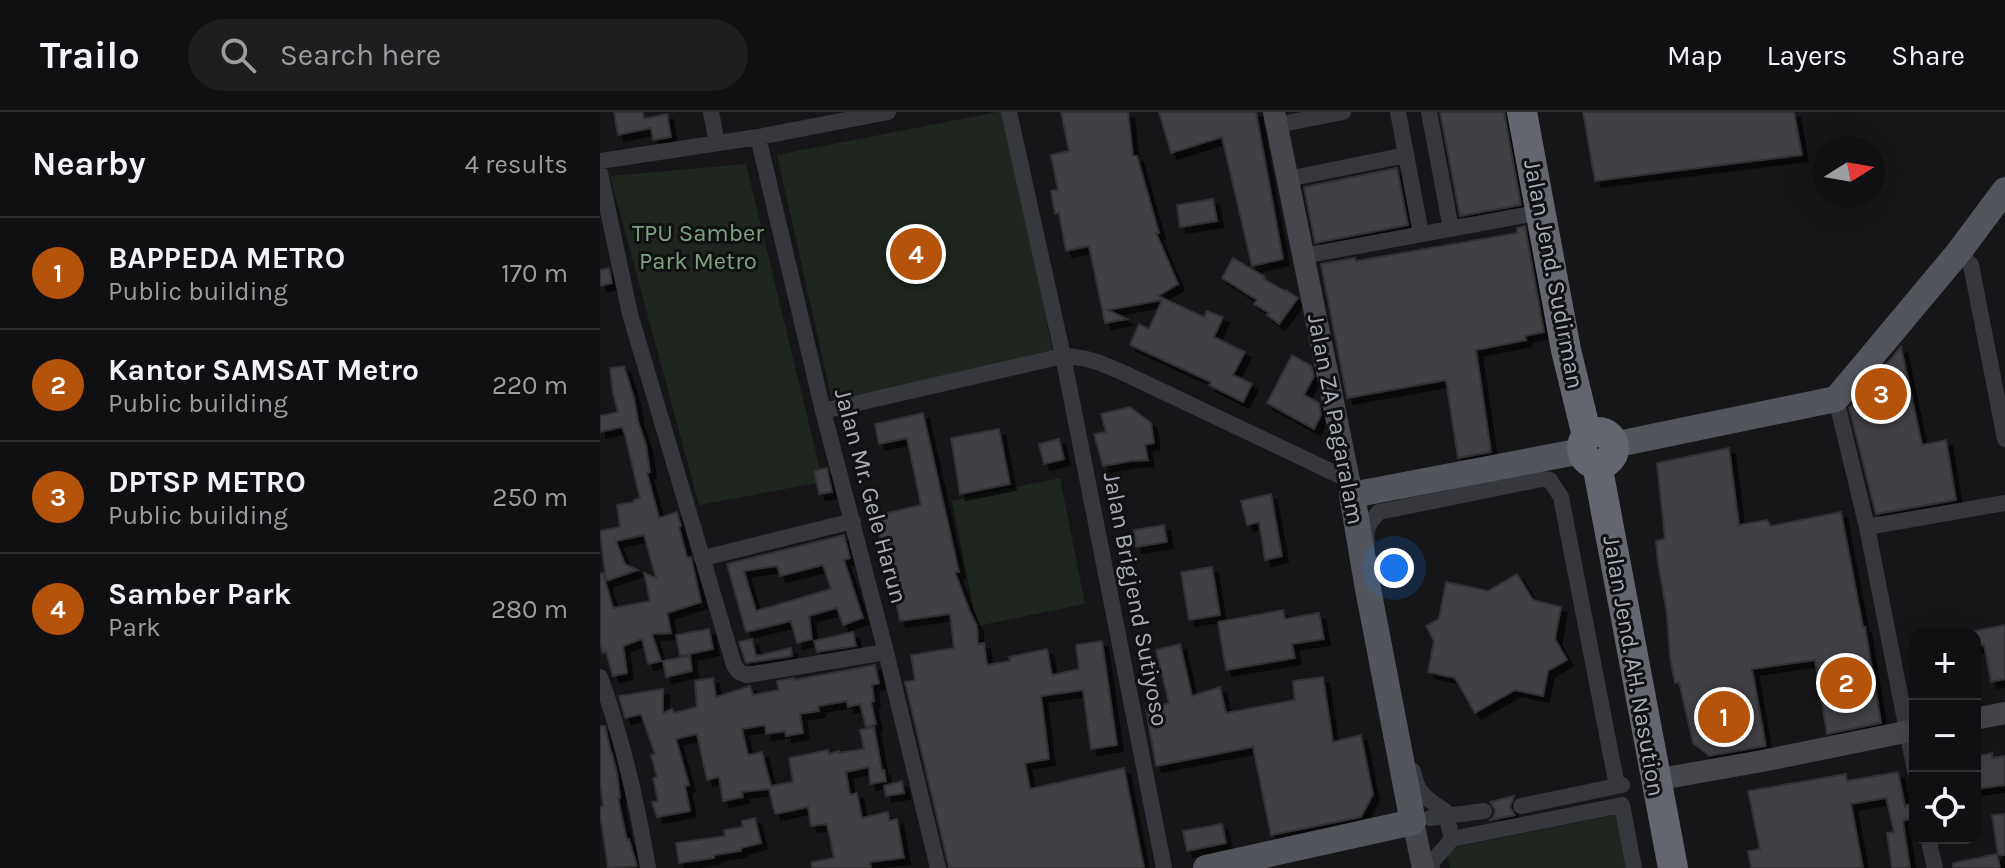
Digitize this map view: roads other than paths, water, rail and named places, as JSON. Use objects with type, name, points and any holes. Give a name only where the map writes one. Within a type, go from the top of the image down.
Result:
[{"type":"highway","name":"Jalan Jend. Sudirman","points":[[1522,112],[1566,350],[1596,446]]},
{"type":"highway","name":"Jalan Jend. Sudirman","points":[[1539,112],[1596,446]]},
{"type":"highway","name":"Jalan Jend. AH. Nasution","points":[[1596,446],[1673,868]]},
{"type":"main road","points":[[1350,487],[1596,446],[1836,399],[1958,253],[2005,190]]},
{"type":"main road","name":"Jalan ZA Pagaralam","points":[[1350,487],[1368,589],[1430,819]]},
{"type":"main road","points":[[1206,868],[1430,819]]},
{"type":"street","points":[[711,112],[717,143]]},
{"type":"street","points":[[600,161],[758,137],[888,112]]},
{"type":"street","name":"Jalan Brigjend Sutiyoso","points":[[1009,112],[1061,347],[1164,868]]},
{"type":"street","points":[[1275,119],[1343,112]]},
{"type":"street","points":[[1398,112],[1421,234]]},
{"type":"street","points":[[1429,112],[1451,229]]},
{"type":"street","name":"Jalan ZA Pagaralam","points":[[1275,119],[1350,487]]},
{"type":"street","name":"Jalan Mr. Gele Harun","points":[[758,137],[938,868]]},
{"type":"street","points":[[1288,179],[1406,155]]},
{"type":"street","points":[[600,173],[630,314],[734,665],[739,672],[747,675],[764,674],[886,652]]},
{"type":"street","points":[[1303,256],[1542,212]]},
{"type":"street","points":[[1958,253],[1971,265],[2005,439]]},
{"type":"street","points":[[823,411],[1061,347],[1350,487]]},
{"type":"street","points":[[1836,399],[1909,722]]},
{"type":"street","points":[[1430,819],[1445,811],[1425,798],[1415,782],[1366,534],[1369,523],[1379,512],[1541,479],[1550,480],[1561,497],[1620,786],[1521,806]]},
{"type":"street","points":[[1867,527],[2005,503]]},
{"type":"street","points":[[704,558],[853,521]]},
{"type":"street","points":[[600,677],[607,716],[627,759],[648,868]]},
{"type":"street","points":[[1981,718],[2005,713]]},
{"type":"street","points":[[1655,780],[1909,731]]},
{"type":"street","points":[[1432,868],[1431,863],[1452,839],[1622,805],[1634,868]]},
{"type":"street","points":[[1430,819],[1484,811]]},
{"type":"street","points":[[1430,819],[1452,839]]},
{"type":"street","name":"Jalan ZA Pagaralam","points":[[1423,868],[1430,819]]},
{"type":"street","points":[[1929,844],[1935,868]]},
{"type":"place","name":"Samber Park","points":[[916,254]]},
{"type":"place","name":"DPTSP METRO","points":[[1881,394]]},
{"type":"place","name":"Kantor SAMSAT Metro","points":[[1846,683]]},
{"type":"place","name":"BAPPEDA METRO","points":[[1724,717]]},
{"type":"park label","name":"TPU Samber Park Metro","points":[[698,247]]}]
